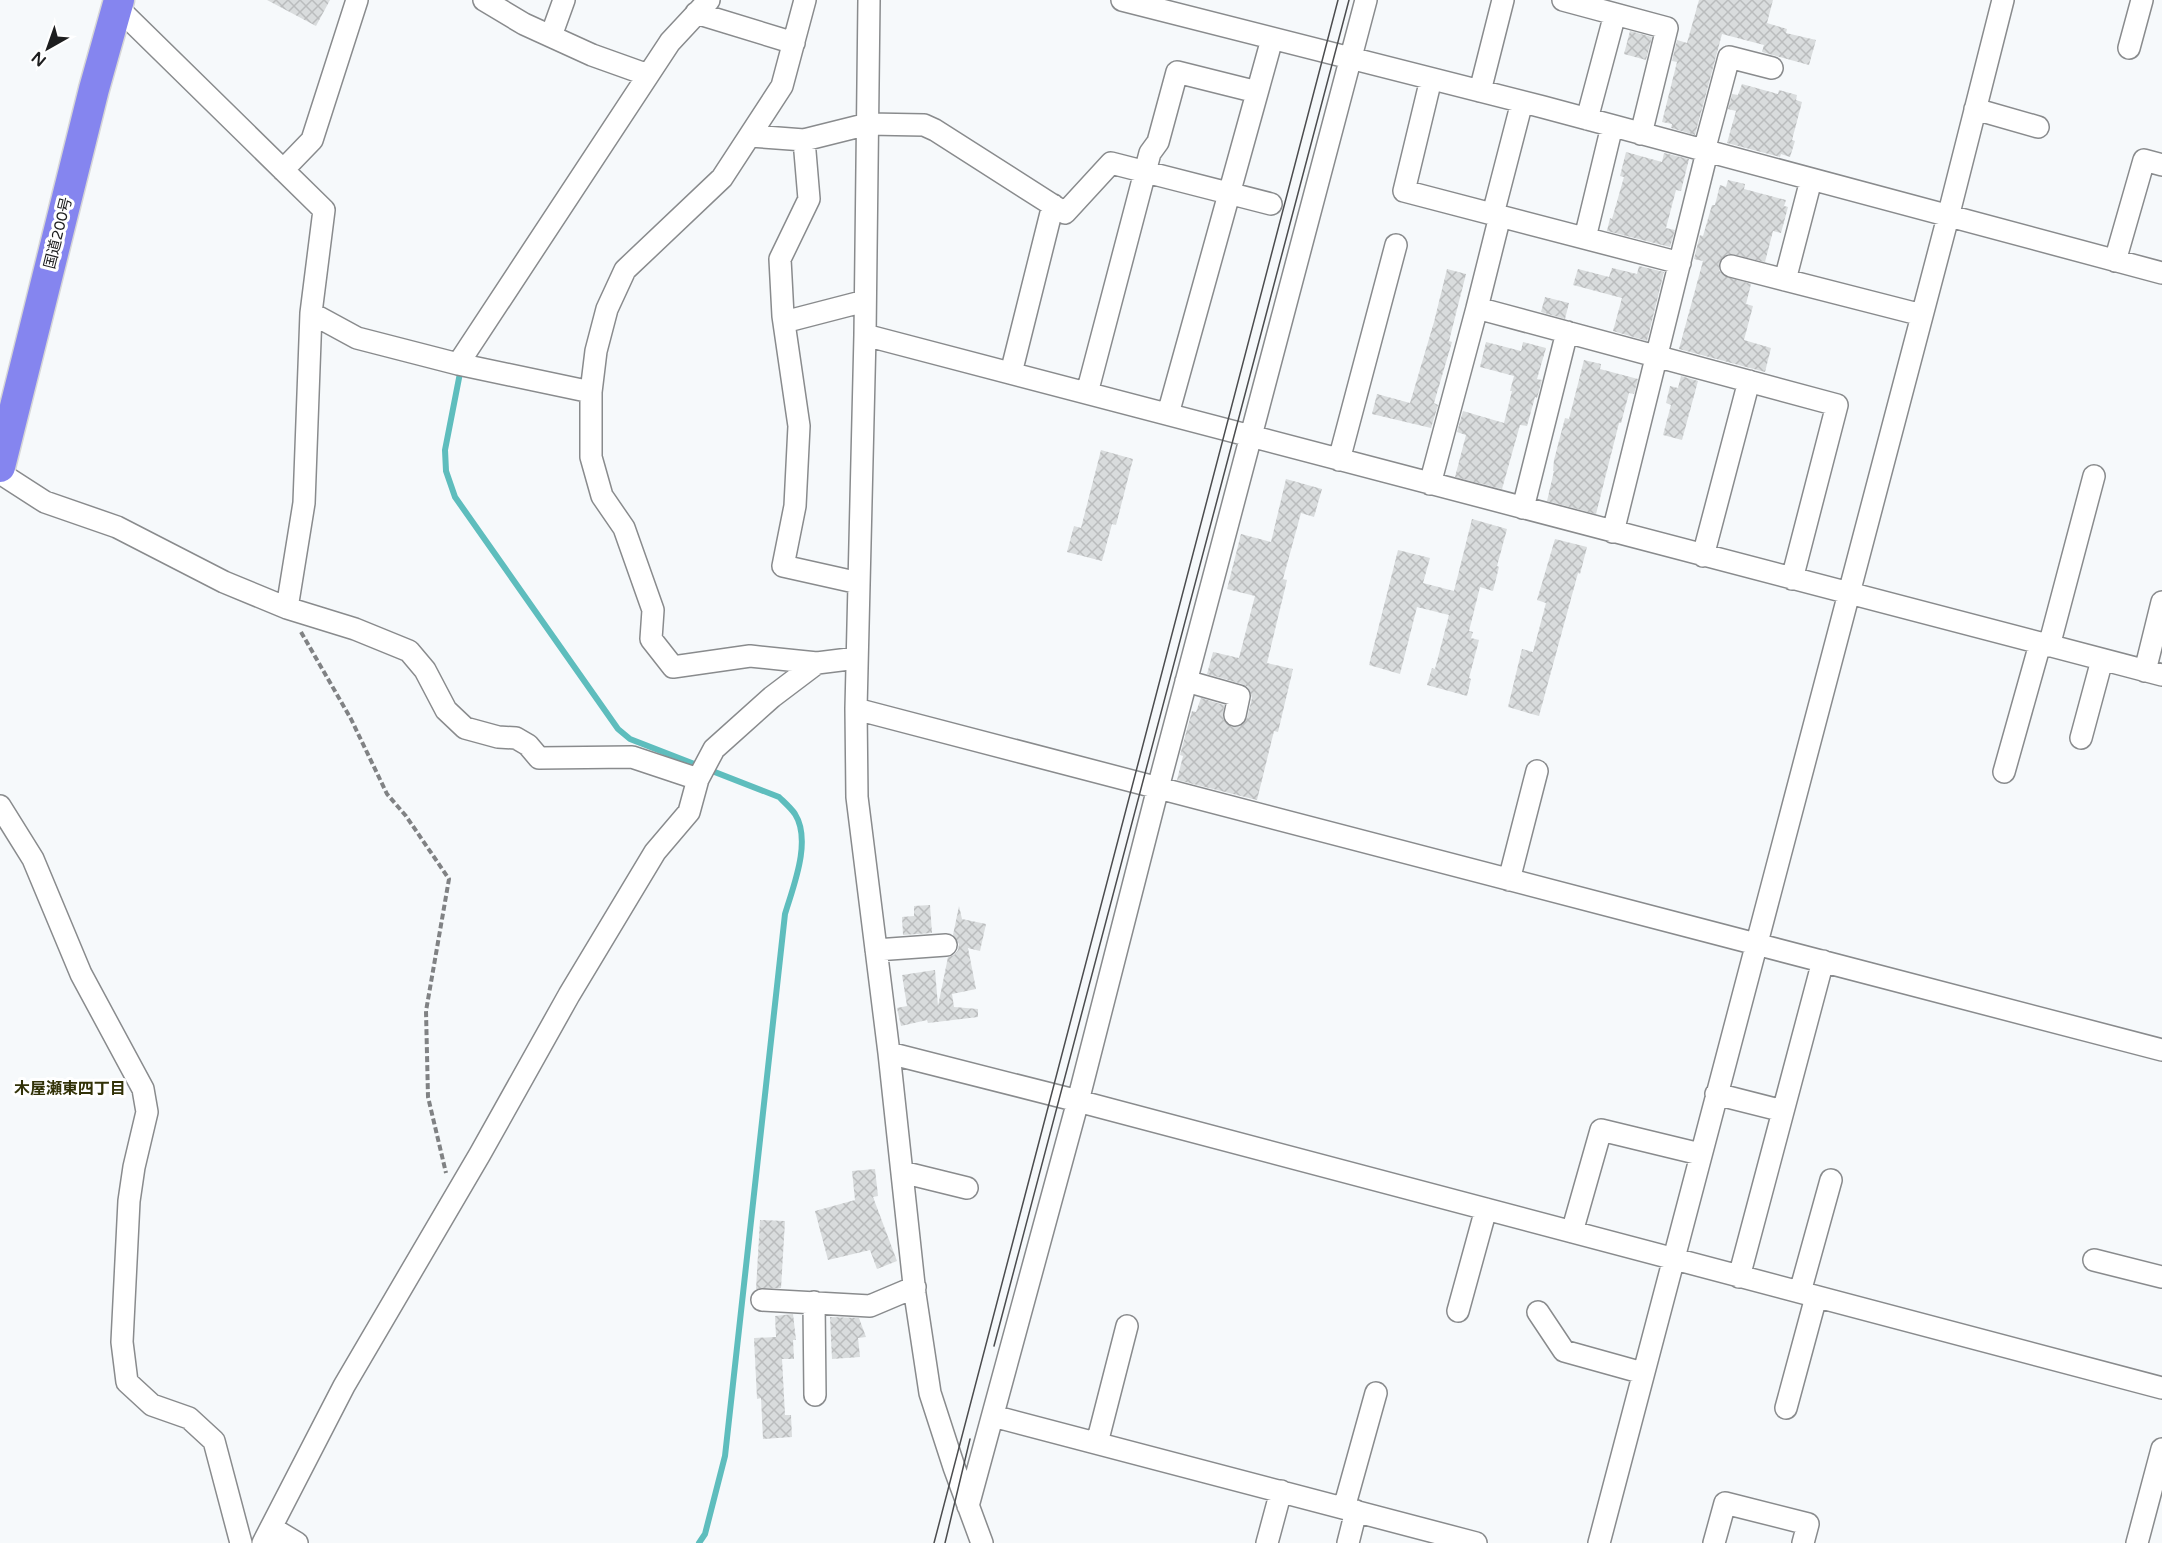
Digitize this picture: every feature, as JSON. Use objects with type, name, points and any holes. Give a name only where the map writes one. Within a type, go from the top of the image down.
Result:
[{"type":"highway","name":"国道200号","points":[[0,467],[94,89],[118,3]]},
{"type":"street","points":[[284,170],[312,140],[357,0]]},
{"type":"street","points":[[551,36],[564,0]]},
{"type":"street","points":[[805,0],[782,86],[750,136],[722,178],[625,270],[604,320],[596,351],[591,392],[591,457],[602,496],[624,528],[653,610],[651,639],[673,667],[750,656],[817,663],[857,658]]},
{"type":"street","points":[[869,0],[866,301],[856,708],[857,797],[915,1287],[930,1393],[982,1543]]},
{"type":"street","points":[[1122,0],[1587,119],[2162,273]]},
{"type":"street","points":[[968,1506],[1078,1101],[1158,788],[1366,0]]},
{"type":"street","points":[[1480,91],[1503,0]]},
{"type":"street","points":[[1563,0],[1667,28],[1641,134]]},
{"type":"street","points":[[1599,1543],[2003,0]]},
{"type":"street","points":[[2130,49],[2142,0]]},
{"type":"street","points":[[118,3],[324,210],[311,313],[304,503],[287,608]]},
{"type":"street","points":[[496,3],[524,24],[592,55],[648,75]]},
{"type":"street","points":[[458,364],[670,42],[703,7],[794,43]]},
{"type":"street","points":[[1587,119],[1615,14]]},
{"type":"street","points":[[1168,414],[1272,39]]},
{"type":"street","points":[[1613,532],[1658,357],[1729,57],[1772,68]]},
{"type":"street","points":[[1087,393],[1150,153],[1158,142],[1177,72],[1257,92]]},
{"type":"street","points":[[1431,79],[1404,191],[1680,263]]},
{"type":"street","points":[[1430,484],[1477,308],[1522,102]]},
{"type":"street","points":[[1975,109],[2038,127]]},
{"type":"street","points":[[750,136],[804,140],[868,124],[924,125],[1065,213],[1111,163],[1271,204]]},
{"type":"street","points":[[1585,238],[1612,126]]},
{"type":"street","points":[[804,140],[809,199],[780,259],[784,322],[799,426],[795,506],[783,566],[859,583]]},
{"type":"street","points":[[2115,261],[2144,160],[2162,165]]},
{"type":"street","points":[[1785,280],[1811,180]]},
{"type":"street","points":[[1011,373],[1053,205]]},
{"type":"street","points":[[1339,460],[1396,245]]},
{"type":"street","points":[[1731,266],[1922,315]]},
{"type":"street","points":[[784,322],[866,301]]},
{"type":"street","points":[[1477,308],[1837,405],[1792,579]]},
{"type":"street","points":[[311,313],[357,338],[458,364],[591,392]]},
{"type":"street","points":[[1524,508],[1567,332]]},
{"type":"street","points":[[865,335],[2153,673],[2162,602]]},
{"type":"street","points":[[1703,556],[1749,381]]},
{"type":"street","points":[[0,473],[45,502],[117,527],[224,582],[287,608],[355,629],[409,651],[425,670],[446,710],[465,728],[516,738],[528,745],[539,758],[632,757],[701,773]]},
{"type":"street","points":[[2004,772],[2094,476]]},
{"type":"street","points":[[2081,738],[2102,660]]},
{"type":"street","points":[[297,1543],[268,1536],[344,1386],[569,995],[655,852],[689,812],[701,773],[714,749],[772,697],[817,663]]},
{"type":"street","points":[[1186,681],[1239,696],[1235,714]]},
{"type":"street","points":[[856,708],[2162,1050]]},
{"type":"street","points":[[1509,879],[1537,771]]},
{"type":"street","points":[[0,806],[33,859],[81,974],[142,1089],[147,1112],[134,1167],[129,1201],[124,1295],[122,1342],[127,1382],[152,1406],[189,1418],[214,1441],[241,1543]]},
{"type":"street","points":[[876,950],[946,945]]},
{"type":"street","points":[[1738,1277],[1823,961]]},
{"type":"street","points":[[889,1053],[2162,1388]]},
{"type":"street","points":[[1716,1094],[1783,1111]]},
{"type":"street","points":[[1572,1232],[1600,1130],[1700,1154]]},
{"type":"street","points":[[902,1172],[967,1188]]},
{"type":"street","points":[[1786,1408],[1831,1180]]},
{"type":"street","points":[[1458,1311],[1486,1209]]},
{"type":"street","points":[[2094,1260],[2162,1277]]},
{"type":"street","points":[[762,1300],[870,1306],[915,1287]]},
{"type":"street","points":[[814,1302],[815,1395]]},
{"type":"street","points":[[1538,1312],[1564,1351],[1643,1373]]},
{"type":"street","points":[[1097,1443],[1127,1326]]},
{"type":"street","points":[[1348,1543],[1350,1509],[1376,1393]]},
{"type":"street","points":[[993,1416],[1476,1543]]},
{"type":"street","points":[[2138,1543],[2162,1449]]},
{"type":"street","points":[[1267,1543],[1281,1491]]},
{"type":"street","points":[[1714,1543],[1725,1503],[1808,1524],[1803,1543]]},
{"type":"path","points":[[287,608],[351,719],[387,794],[406,816],[449,879],[426,1011],[428,1097],[453,1200]]},
{"type":"building","points":[[267,0],[330,0],[316,26]]},
{"type":"building","points":[[1699,0],[1773,0],[1767,23],[1787,29],[1786,33],[1816,40],[1809,65],[1762,52],[1764,45],[1722,34],[1695,135],[1671,128],[1672,124],[1662,122],[1677,62],[1672,61],[1677,40],[1687,43]]},
{"type":"building","points":[[1630,31],[1652,37],[1646,60],[1624,54]]},
{"type":"building","points":[[1742,84],[1778,94],[1779,90],[1797,95],[1796,100],[1802,102],[1790,157],[1781,154],[1780,157],[1727,143],[1736,111],[1728,109],[1732,94],[1738,95]]},
{"type":"building","points":[[1626,152],[1662,162],[1664,153],[1689,159],[1681,191],[1676,190],[1666,228],[1675,230],[1670,247],[1607,231],[1624,177],[1620,176]]},
{"type":"building","points":[[1728,180],[1745,184],[1744,189],[1786,200],[1784,206],[1788,207],[1781,233],[1773,231],[1765,262],[1728,254],[1719,263],[1719,270],[1723,275],[1751,284],[1746,304],[1753,306],[1744,340],[1771,348],[1765,372],[1679,349],[1703,261],[1694,259],[1700,235],[1703,236],[1720,185],[1726,187]]},
{"type":"building","points":[[1639,266],[1664,272],[1647,341],[1613,331],[1622,298],[1573,285],[1578,269],[1609,277],[1612,268],[1637,274]]},
{"type":"building","points":[[1447,269],[1466,274],[1449,341],[1452,342],[1434,403],[1438,405],[1431,428],[1372,414],[1377,394],[1410,403]]},
{"type":"building","points":[[1545,297],[1569,303],[1565,319],[1541,312]]},
{"type":"building","points":[[1486,342],[1521,351],[1523,342],[1546,348],[1537,379],[1542,380],[1537,398],[1535,397],[1527,426],[1520,425],[1502,489],[1455,477],[1466,435],[1457,432],[1463,411],[1504,423],[1512,391],[1510,391],[1514,376],[1480,367]]},
{"type":"building","points":[[1584,360],[1601,364],[1600,369],[1638,379],[1634,394],[1629,393],[1621,423],[1619,423],[1596,514],[1547,501],[1554,471],[1554,460],[1565,418],[1569,419]]},
{"type":"building","points":[[1681,376],[1698,381],[1682,440],[1663,435],[1671,405],[1666,403],[1670,386],[1678,388]]},
{"type":"building","points":[[1101,450],[1133,459],[1116,525],[1112,524],[1102,561],[1067,552],[1074,526],[1081,528]]},
{"type":"building","points":[[1286,479],[1322,489],[1314,517],[1301,513],[1283,579],[1287,580],[1267,663],[1293,669],[1278,732],[1274,731],[1257,800],[1177,780],[1183,756],[1180,755],[1192,711],[1196,712],[1201,698],[1224,705],[1223,719],[1232,727],[1239,727],[1247,718],[1252,698],[1248,687],[1207,674],[1213,652],[1239,658],[1255,596],[1227,589],[1241,534],[1271,542]]},
{"type":"building","points":[[1472,519],[1507,529],[1493,591],[1480,587],[1469,631],[1473,632],[1471,638],[1479,640],[1469,678],[1471,679],[1467,696],[1427,685],[1432,668],[1435,669],[1449,615],[1417,607],[1400,674],[1369,665],[1398,550],[1430,558],[1423,583],[1454,591]]},
{"type":"building","points":[[1555,539],[1587,547],[1539,716],[1508,707],[1522,649],[1533,652],[1546,603],[1537,600]]},
{"type":"building","points":[[930,905],[932,933],[903,935],[902,917],[914,916],[914,906]]},
{"type":"building","points":[[959,906],[962,919],[986,924],[980,951],[968,948],[976,989],[952,994],[954,1007],[978,1009],[978,1017],[928,1023],[927,1020],[901,1026],[897,1008],[907,1006],[902,975],[935,970],[938,1006],[948,957],[954,955],[958,950],[959,944],[953,935]]},
{"type":"building","points":[[875,1169],[878,1196],[873,1197],[897,1261],[877,1269],[870,1250],[828,1260],[815,1211],[855,1200],[852,1171]]},
{"type":"building","points":[[760,1220],[785,1221],[781,1288],[756,1289]]},
{"type":"building","points":[[793,1314],[796,1340],[793,1340],[794,1359],[782,1359],[785,1415],[791,1415],[792,1437],[763,1439],[761,1398],[757,1399],[754,1338],[776,1337],[775,1316]]},
{"type":"building","points":[[830,1317],[859,1318],[866,1337],[858,1338],[860,1357],[832,1359]]},
{"type":"waterway","points":[[460,373],[445,450],[446,471],[455,497],[618,729],[630,739],[779,797],[795,814],[800,825],[802,837],[799,864],[785,914],[725,1456],[705,1534],[699,1543]]},
{"type":"tram line","points":[[934,1543],[1338,0]]},
{"type":"tram line","points":[[994,1346],[1349,0]]},
{"type":"tram line","points":[[945,1543],[970,1439]]},
{"type":"district","name":"木屋瀬東四丁目","points":[[70,1088]]}]
